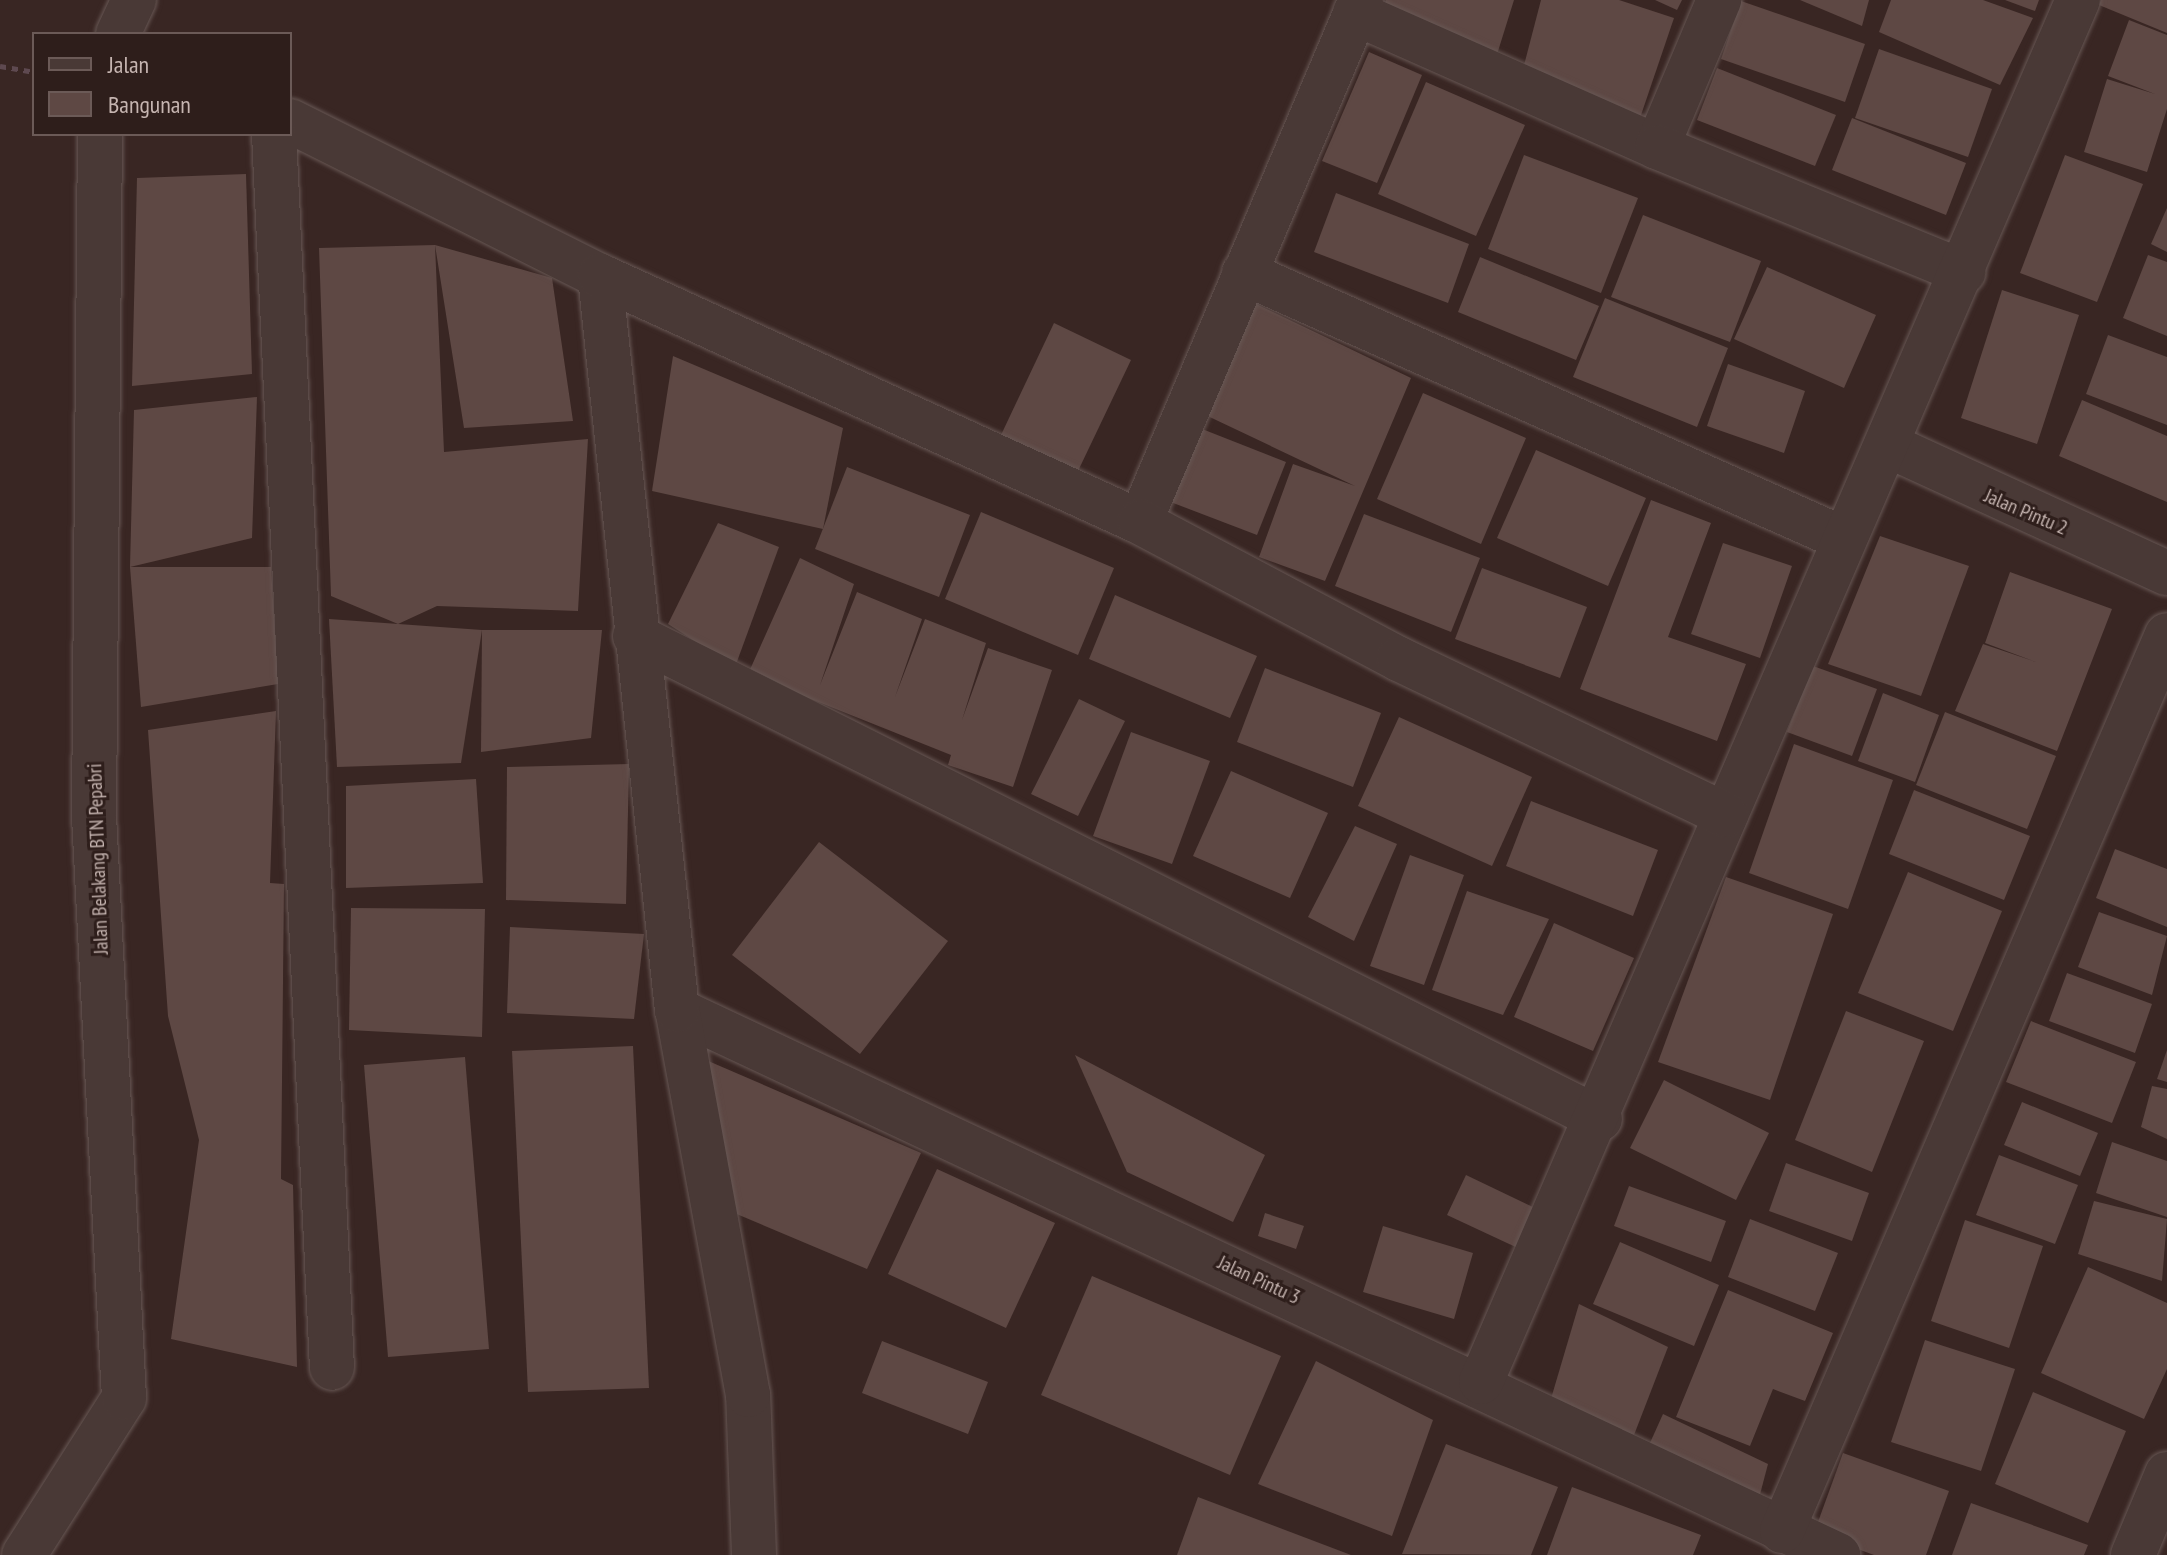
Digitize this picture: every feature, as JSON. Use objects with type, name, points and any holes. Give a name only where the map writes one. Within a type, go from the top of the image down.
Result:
[{"type":"street","points":[[119,32],[134,0]]},
{"type":"street","points":[[1657,147],[1719,0]]},
{"type":"street","points":[[1481,1382],[1600,1119],[1726,815],[1844,539],[1964,272],[2078,0]]},
{"type":"street","points":[[1140,522],[1358,7],[1657,147],[1964,272]]},
{"type":"street","points":[[292,122],[600,276],[1140,522],[1399,659],[1726,815]]},
{"type":"street","name":"Jalan Belakang BTN Pepabri","points":[[24,1555],[124,1398],[94,815],[100,136]]},
{"type":"street","points":[[274,136],[332,1368]]},
{"type":"street","points":[[1244,273],[1844,539]]},
{"type":"street","points":[[600,276],[635,636],[677,1010],[748,1395],[754,1555]]},
{"type":"street","name":"Jalan Pintu 2","points":[[1887,445],[2167,573]]},
{"type":"street","points":[[1782,1531],[2167,635]]},
{"type":"street","points":[[635,636],[1600,1119]]},
{"type":"street","name":"Jalan Pintu 3","points":[[677,1010],[1481,1382],[1782,1531],[1838,1555]]},
{"type":"street","points":[[2133,1555],[2167,1474]]},
{"type":"path","points":[[0,66],[32,72]]},
{"type":"building","points":[[1386,0],[1514,0],[1494,64],[1380,18]]},
{"type":"building","points":[[1541,0],[1619,0],[1674,18],[1640,118],[1523,69]]},
{"type":"building","points":[[1655,0],[1682,0],[1677,10]]},
{"type":"building","points":[[1800,0],[1869,0],[1862,26]]},
{"type":"building","points":[[1891,0],[1983,0],[2033,18],[2000,85],[1879,32]]},
{"type":"building","points":[[2005,0],[2039,0],[2035,11]]},
{"type":"building","points":[[2101,0],[2167,0],[2167,33],[2099,5]]},
{"type":"building","points":[[1741,1],[1865,44],[1845,102],[1721,59]]},
{"type":"building","points":[[2129,20],[2167,35],[2167,109],[2147,172],[2084,152],[2107,79],[2155,94],[2108,76]]},
{"type":"building","points":[[1879,49],[1992,89],[1968,157],[1855,118]]},
{"type":"building","points":[[1369,52],[1422,75],[1377,183],[1322,161]]},
{"type":"building","points":[[1717,68],[1836,115],[1815,166],[1697,120]]},
{"type":"building","points":[[1426,82],[1525,125],[1476,236],[1378,194]]},
{"type":"building","points":[[1852,118],[1966,163],[1946,215],[1832,170]]},
{"type":"building","points":[[1524,155],[1638,198],[1601,293],[1488,249]]},
{"type":"building","points":[[2065,155],[2143,184],[2097,302],[2020,273]]},
{"type":"building","points":[[246,174],[252,374],[132,386],[137,178]]},
{"type":"building","points":[[1336,193],[1469,244],[1448,303],[1314,252]]},
{"type":"building","points":[[2167,208],[2167,252],[2151,244]]},
{"type":"building","points":[[1643,215],[1761,261],[1730,342],[1611,297]]},
{"type":"building","points":[[435,245],[552,278],[573,421],[464,428]]},
{"type":"building","points":[[435,245],[444,452],[588,439],[578,611],[437,606],[398,624],[331,596],[319,248]]},
{"type":"building","points":[[2148,255],[2167,262],[2167,336],[2123,318]]},
{"type":"building","points":[[1480,257],[1599,306],[1576,360],[1458,312]]},
{"type":"building","points":[[1767,267],[1876,315],[1844,388],[1734,339]]},
{"type":"building","points":[[2002,290],[2079,315],[2037,444],[1961,418]]},
{"type":"building","points":[[1605,298],[1728,348],[1697,427],[1573,377]]},
{"type":"building","points":[[1250,301],[1411,378],[1325,581],[1259,557],[1293,464],[1355,486],[1197,411]]},
{"type":"building","points":[[1054,323],[1131,360],[1078,471],[1001,435]]},
{"type":"building","points":[[2108,335],[2167,357],[2167,425],[2086,394]]},
{"type":"building","points":[[673,356],[843,428],[823,529],[652,491]]},
{"type":"building","points":[[1728,364],[1805,391],[1784,453],[1707,426]]},
{"type":"building","points":[[1423,393],[1526,438],[1481,544],[1377,499]]},
{"type":"building","points":[[257,397],[252,538],[130,567],[134,410]]},
{"type":"building","points":[[2082,400],[2167,436],[2167,502],[2059,456]]},
{"type":"building","points":[[1197,427],[1286,462],[1257,535],[1168,501]]},
{"type":"building","points":[[1536,450],[1646,498],[1608,586],[1497,538]]},
{"type":"building","points":[[847,467],[970,515],[939,597],[815,549]]},
{"type":"building","points":[[1651,500],[1711,523],[1668,637],[1746,664],[1717,741],[1580,689]]},
{"type":"building","points":[[981,512],[1114,568],[1078,655],[945,599]]},
{"type":"building","points":[[1364,514],[1480,558],[1451,632],[1335,586]]},
{"type":"building","points":[[718,523],[779,547],[735,667],[668,624]]},
{"type":"building","points":[[1880,536],[1969,566],[1921,696],[1828,664]]},
{"type":"building","points":[[1723,543],[1792,566],[1760,658],[1691,634]]},
{"type":"building","points":[[800,558],[854,584],[820,685],[857,592],[922,619],[895,697],[925,619],[986,643],[962,720],[988,648],[1052,670],[1013,787],[948,765],[951,755],[748,674]]},
{"type":"building","points":[[130,567],[271,567],[278,684],[141,707]]},
{"type":"building","points":[[1482,568],[1587,607],[1560,678],[1455,639]]},
{"type":"building","points":[[2010,572],[2112,609],[2057,751],[1955,711],[1983,644],[2036,662],[1985,643]]},
{"type":"building","points":[[1115,595],[1257,656],[1230,718],[1089,659]]},
{"type":"building","points":[[329,619],[482,630],[461,763],[337,767]]},
{"type":"building","points":[[482,630],[602,630],[591,738],[481,752]]},
{"type":"building","points":[[1813,666],[1877,689],[1852,756],[1787,732]]},
{"type":"building","points":[[1265,668],[1381,713],[1353,787],[1237,742]]},
{"type":"building","points":[[1883,693],[1939,715],[1915,782],[1858,761]]},
{"type":"building","points":[[1079,699],[1125,721],[1078,816],[1031,794]]},
{"type":"building","points":[[276,711],[270,883],[284,884],[281,1179],[293,1185],[297,1367],[171,1339],[199,1140],[168,1016],[148,730]]},
{"type":"building","points":[[1945,712],[2056,756],[2027,829],[1916,785]]},
{"type":"building","points":[[1399,717],[1532,777],[1492,866],[1358,806]]},
{"type":"building","points":[[1131,732],[1210,761],[1172,864],[1093,836]]},
{"type":"building","points":[[1794,744],[1893,780],[1848,909],[1749,873]]},
{"type":"building","points":[[629,764],[626,904],[506,900],[507,767]]},
{"type":"building","points":[[1231,771],[1328,813],[1290,898],[1193,856]]},
{"type":"building","points":[[476,779],[483,883],[346,888],[346,786]]},
{"type":"building","points":[[1914,790],[2030,836],[2004,900],[1889,854]]},
{"type":"building","points":[[1531,801],[1658,850],[1633,916],[1506,866]]},
{"type":"building","points":[[1355,826],[1397,844],[1354,941],[1308,917]]},
{"type":"building","points":[[819,842],[948,941],[860,1054],[732,955]]},
{"type":"building","points":[[2115,849],[2167,869],[2167,927],[2096,898]]},
{"type":"building","points":[[1410,855],[1464,875],[1424,985],[1370,966]]},
{"type":"building","points":[[1908,872],[2002,911],[1953,1031],[1858,993]]},
{"type":"building","points":[[1726,877],[1833,914],[1770,1100],[1658,1062]]},
{"type":"building","points":[[1467,891],[1549,919],[1503,1015],[1432,990]]},
{"type":"building","points":[[351,908],[485,909],[482,1037],[349,1030]]},
{"type":"building","points":[[2099,912],[2167,936],[2152,995],[2078,967]]},
{"type":"building","points":[[1554,923],[1634,958],[1593,1051],[1514,1017]]},
{"type":"building","points":[[510,927],[644,934],[634,1019],[507,1013]]},
{"type":"building","points":[[2067,973],[2152,1004],[2135,1053],[2049,1021]]},
{"type":"building","points":[[1846,1011],[1924,1041],[1872,1172],[1795,1140]]},
{"type":"building","points":[[2031,1021],[2136,1062],[2112,1123],[2006,1082]]},
{"type":"building","points":[[633,1046],[649,1388],[528,1392],[512,1051]]},
{"type":"building","points":[[2167,1050],[2167,1082],[2157,1079]]},
{"type":"building","points":[[1075,1055],[1265,1155],[1233,1222],[1127,1172]]},
{"type":"building","points":[[465,1057],[489,1349],[388,1357],[364,1065]]},
{"type":"building","points":[[699,1057],[921,1153],[867,1269],[720,1207]]},
{"type":"building","points":[[1664,1080],[1769,1133],[1736,1200],[1630,1148]]},
{"type":"building","points":[[2152,1086],[2167,1089],[2167,1139],[2141,1127]]},
{"type":"building","points":[[2022,1102],[2098,1133],[2080,1176],[2004,1145]]},
{"type":"building","points":[[2112,1142],[2167,1161],[2167,1217],[2096,1193]]},
{"type":"building","points":[[1999,1155],[2078,1185],[2055,1244],[1976,1215]]},
{"type":"building","points":[[1786,1163],[1869,1193],[1852,1241],[1769,1211]]},
{"type":"building","points":[[937,1169],[1055,1223],[1006,1328],[888,1274]]},
{"type":"building","points":[[1466,1175],[1541,1211],[1522,1250],[1447,1215]]},
{"type":"building","points":[[1629,1186],[1726,1221],[1711,1262],[1614,1226]]},
{"type":"building","points":[[2094,1201],[2167,1219],[2162,1281],[2078,1254]]},
{"type":"building","points":[[1265,1213],[1304,1226],[1296,1249],[1258,1236]]},
{"type":"building","points":[[1750,1219],[1838,1253],[1815,1311],[1728,1277]]},
{"type":"building","points":[[1965,1220],[2043,1246],[2009,1348],[1931,1321]]},
{"type":"building","points":[[1383,1226],[1473,1253],[1454,1319],[1363,1292]]},
{"type":"building","points":[[1620,1242],[1719,1285],[1694,1346],[1593,1304]]},
{"type":"building","points":[[2088,1267],[2167,1303],[2167,1369],[2144,1419],[2041,1373]]},
{"type":"building","points":[[1092,1276],[1281,1356],[1230,1475],[1041,1395]]},
{"type":"building","points":[[1728,1290],[1833,1333],[1805,1401],[1773,1389],[1750,1446],[1676,1417]]},
{"type":"building","points":[[1579,1304],[1668,1347],[1634,1435],[1550,1402]]},
{"type":"building","points":[[1925,1340],[2015,1369],[1981,1471],[1891,1442]]},
{"type":"building","points":[[882,1341],[988,1382],[968,1434],[862,1393]]},
{"type":"building","points":[[1316,1361],[1433,1420],[1392,1536],[1258,1484]]},
{"type":"building","points":[[2033,1392],[2126,1431],[2088,1523],[1995,1484]]},
{"type":"building","points":[[1663,1414],[1768,1464],[1758,1502],[1645,1454]]},
{"type":"building","points":[[1446,1444],[1558,1487],[1531,1555],[1402,1554]]},
{"type":"building","points":[[1843,1453],[1949,1491],[1926,1555],[1874,1555],[1814,1533]]},
{"type":"building","points":[[1572,1487],[1701,1535],[1693,1555],[1547,1555]]},
{"type":"building","points":[[1198,1497],[1351,1555],[1177,1555]]},
{"type":"building","points":[[1971,1503],[2088,1545],[2084,1555],[1952,1555]]}]
